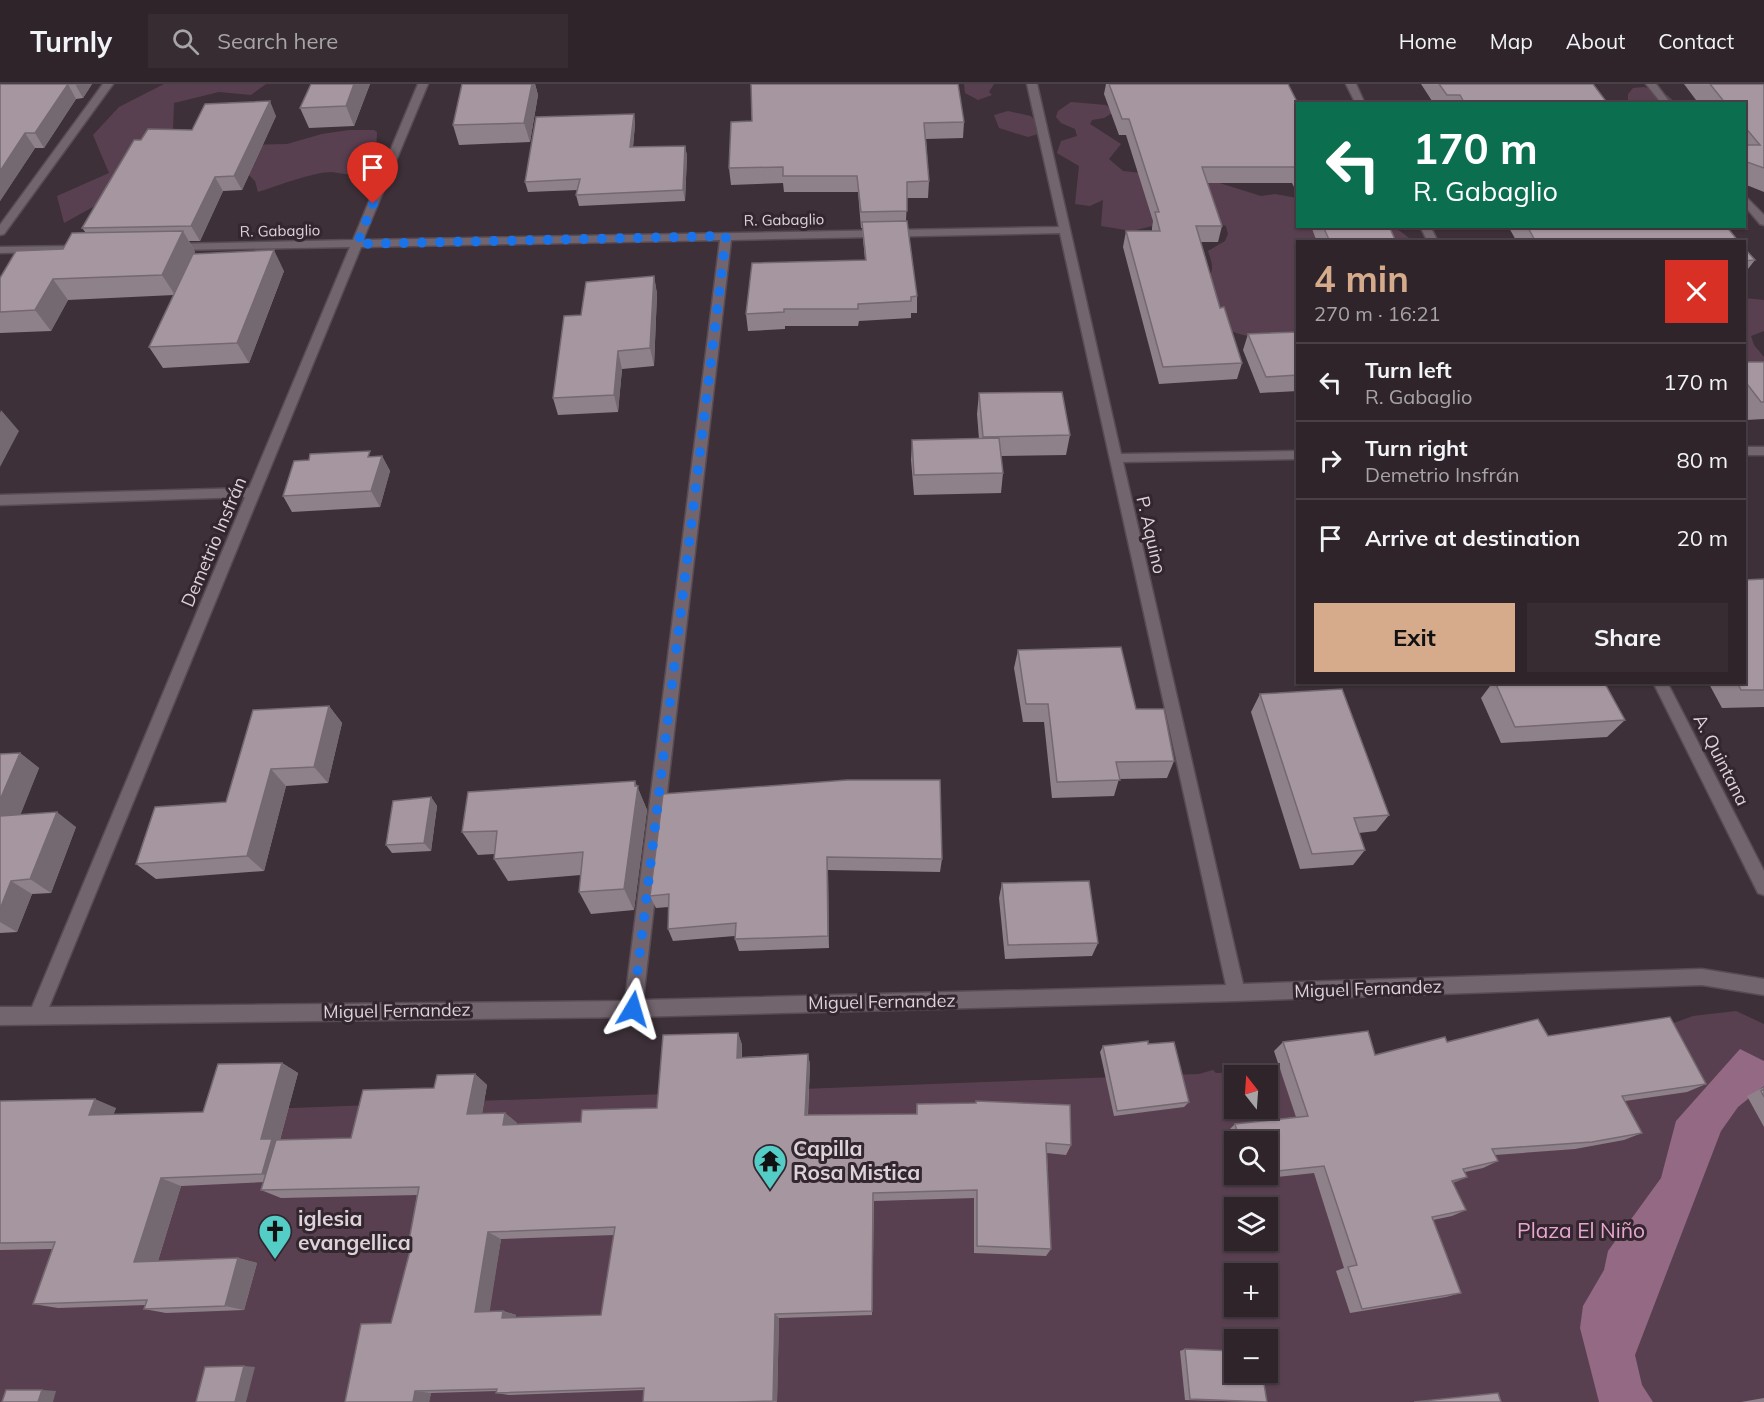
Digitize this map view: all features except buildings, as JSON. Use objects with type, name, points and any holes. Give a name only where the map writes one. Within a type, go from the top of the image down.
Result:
[{"type":"street","points":[[0,231],[108,84]]},
{"type":"street","name":"Demetrio Insfrán","points":[[37,1015],[423,84]]},
{"type":"street","name":"P. Aquino","points":[[1032,84],[1236,993]]},
{"type":"street","points":[[1351,84],[1360,102]]},
{"type":"street","points":[[1651,84],[1665,102]]},
{"type":"street","points":[[1746,200],[1764,222]]},
{"type":"street","name":"R. Gabaglio","points":[[166,248],[1065,230]]},
{"type":"street","points":[[633,1009],[726,236]]},
{"type":"street","points":[[0,250],[83,249]]},
{"type":"street","points":[[1746,451],[1764,451]]},
{"type":"street","points":[[1116,458],[1296,455]]},
{"type":"street","points":[[0,500],[254,492]]},
{"type":"street","name":"A. Quintana","points":[[1661,684],[1764,888]]},
{"type":"street","name":"Miguel Fernandez","points":[[0,1016],[633,1009],[1702,978],[1764,987]]},
{"type":"green space","points":[[164,84],[266,84],[251,95],[219,92],[174,103],[171,182],[122,191],[64,223],[57,196],[109,173],[93,135],[119,107]]},
{"type":"green space","points":[[964,84],[994,84],[989,92],[992,95],[978,100],[965,93]]},
{"type":"green space","points":[[1644,87],[1667,95],[1675,102],[1628,102],[1628,94],[1633,88]]},
{"type":"green space","points":[[1071,102],[1106,105],[1114,112],[1104,118],[1092,120],[1090,124],[1121,144],[1109,159],[1123,171],[1213,181],[1261,196],[1275,194],[1296,198],[1296,228],[1390,228],[1400,231],[1412,240],[1296,240],[1296,349],[1236,333],[1223,327],[1204,283],[1212,268],[1208,251],[1225,241],[1228,234],[1226,226],[1211,221],[1169,222],[1132,231],[1101,226],[1103,200],[1090,206],[1075,204],[1079,166],[1057,153],[1061,141],[1077,136],[1075,129],[1061,123],[1056,117],[1058,111]]},
{"type":"green space","points":[[1008,111],[1031,116],[1036,122],[1035,128],[1038,134],[1028,137],[999,128],[994,115]]},
{"type":"green space","points":[[349,130],[377,132],[373,159],[360,173],[315,174],[258,192],[255,181],[247,173],[247,145],[287,144],[322,134]]},
{"type":"green space","points":[[1746,298],[1764,300],[1764,331],[1751,336],[1754,345],[1764,357],[1764,366],[1746,370]]},
{"type":"green space","name":"Plaza El Niño","points":[[1736,1011],[1764,1024],[1764,1402],[0,1402],[0,1119],[1199,1074],[1213,1070],[1216,1073],[1224,1073],[1224,1119],[1278,1119],[1278,1071],[1661,1056],[1671,1024],[1693,1016]]},
{"type":"shaded area","points":[[1740,1049],[1764,1061],[1764,1086],[1738,1107],[1721,1131],[1635,1355],[1642,1385],[1653,1402],[1599,1402],[1580,1328],[1583,1306],[1604,1270],[1608,1251],[1661,1178],[1676,1121]]},
{"type":"place","name":"Capilla Rosa Mistica","points":[[770,1190]]},
{"type":"place","name":"iglesia evangellica","points":[[275,1260]]},
{"type":"route","points":[[373,204],[357,244],[726,236],[633,1009]]}]
